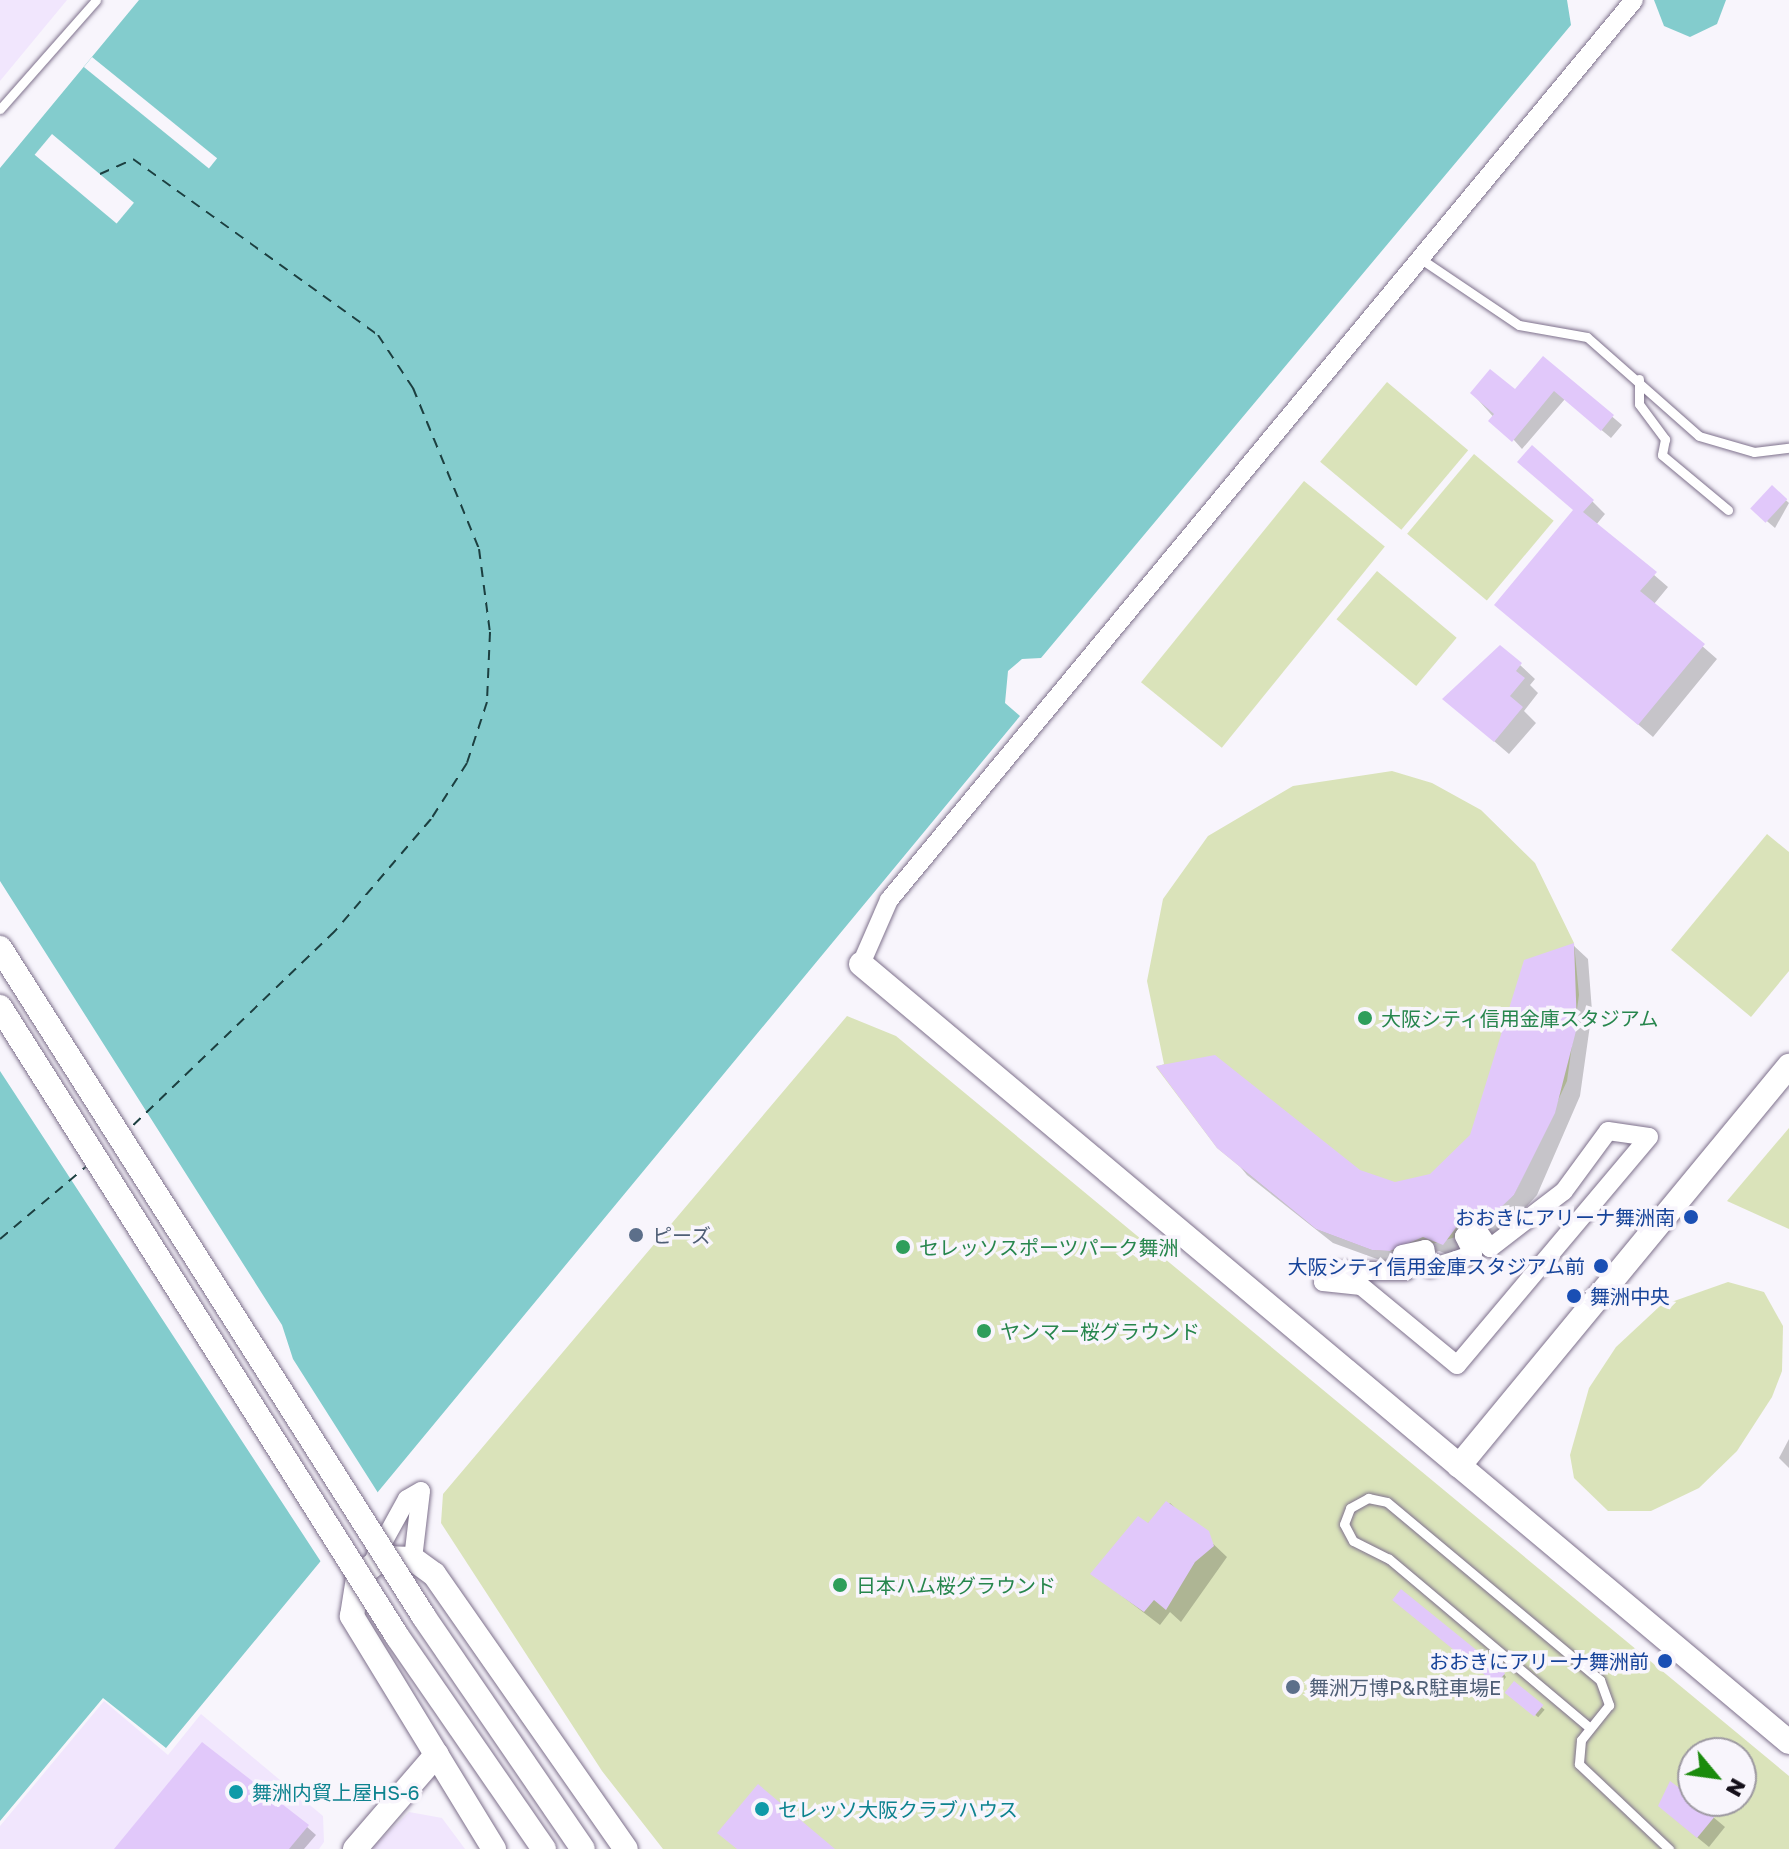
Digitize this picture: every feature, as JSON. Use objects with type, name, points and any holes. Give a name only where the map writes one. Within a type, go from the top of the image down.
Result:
[{"type":"street","points":[[1634,0],[889,900],[861,964],[1789,1742]]},
{"type":"street","points":[[0,948],[415,1604],[583,1849]]},
{"type":"street","points":[[0,1007],[397,1636],[544,1849]]},
{"type":"street","points":[[1459,1466],[1789,1066]]},
{"type":"street","points":[[1608,1131],[1649,1137],[1457,1365],[1361,1286],[1323,1282],[1331,1271],[1406,1271],[1402,1254],[1425,1249],[1430,1268],[1473,1254],[1464,1236],[1477,1229],[1488,1248],[1526,1223],[1588,1164],[1608,1131]]},
{"type":"street","points":[[413,1559],[421,1491],[407,1499],[372,1563],[353,1586],[352,1616],[494,1849]]},
{"type":"street","points":[[372,1563],[413,1559],[434,1574],[626,1849]]},
{"type":"street","points":[[355,1849],[437,1754]]},
{"type":"lane","points":[[0,109],[96,0]]},
{"type":"lane","points":[[1421,259],[1519,325],[1587,337],[1639,379],[1699,436],[1754,452],[1789,448]]},
{"type":"lane","points":[[1639,379],[1639,404],[1665,439],[1662,455],[1728,510]]},
{"type":"lane","points":[[1590,1728],[1389,1559],[1353,1541],[1344,1524],[1350,1508],[1368,1498],[1387,1502],[1600,1680],[1609,1705],[1590,1728],[1577,1753],[1584,1775],[1669,1849]]},
{"type":"shaded area","points":[[0,0],[67,0],[0,81]]},
{"type":"shaded area","points":[[104,1701],[168,1755],[201,1714],[323,1816],[324,1842],[319,1849],[0,1849],[0,1826]]},
{"type":"shaded area","points":[[409,1812],[442,1818],[465,1849],[371,1849]]},
{"type":"green space","points":[[1387,382],[1468,450],[1401,530],[1320,462]]},
{"type":"green space","points":[[1474,454],[1554,521],[1487,601],[1407,534]]},
{"type":"green space","points":[[1304,481],[1385,546],[1222,748],[1141,682]]},
{"type":"green space","points":[[1377,571],[1457,638],[1416,686],[1337,619]]},
{"type":"green space","name":"大阪シティ信用金庫スタジアム","points":[[1392,771],[1432,783],[1481,810],[1535,863],[1574,943],[1579,995],[1567,1081],[1514,1195],[1466,1234],[1405,1252],[1372,1250],[1316,1229],[1217,1148],[1156,1067],[1164,1064],[1147,981],[1163,899],[1208,836],[1293,786]]},
{"type":"green space","points":[[1767,834],[1789,852],[1789,971],[1751,1017],[1671,950]]},
{"type":"green space","name":"セレッソスポーツパーク舞洲","points":[[847,1016],[896,1036],[1742,1737],[1677,1737],[1677,1817],[1757,1817],[1757,1749],[1789,1776],[1789,1849],[663,1849],[602,1771],[441,1523],[443,1494]]},
{"type":"green space","points":[[1789,1128],[1789,1229],[1727,1201]]},
{"type":"green space","points":[[1728,1282],[1764,1292],[1783,1326],[1782,1371],[1772,1397],[1737,1451],[1699,1488],[1651,1511],[1608,1511],[1574,1478],[1570,1455],[1589,1388],[1616,1347],[1660,1306]]},
{"type":"water","points":[[139,0],[1567,0],[1571,25],[1041,658],[1022,659],[1008,671],[1005,703],[1020,716],[166,1748],[103,1698],[0,1821],[0,168]]},
{"type":"water","points":[[1654,0],[1726,0],[1717,24],[1690,37],[1664,26]]},
{"type":"pier","points":[[92,57],[217,158],[209,168],[84,67]]},
{"type":"pier","points":[[52,134],[134,203],[117,223],[35,155]]},
{"type":"pier","points":[[0,881],[282,1325],[293,1359],[380,1496],[323,1565],[0,1071]]},
{"type":"building","points":[[1543,356],[1614,415],[1601,431],[1554,391],[1512,442],[1488,421],[1494,414],[1470,393],[1490,369],[1515,389]]},
{"type":"building","points":[[1532,445],[1594,500],[1583,512],[1657,572],[1640,591],[1705,644],[1638,725],[1494,605],[1573,510],[1517,462]]},
{"type":"building","points":[[1772,485],[1787,499],[1766,523],[1750,508]]},
{"type":"building","points":[[1500,645],[1522,663],[1516,671],[1525,678],[1510,696],[1523,707],[1494,742],[1442,699]]},
{"type":"building","points":[[1574,943],[1577,1027],[1555,1113],[1514,1195],[1486,1221],[1458,1225],[1443,1245],[1423,1237],[1390,1251],[1372,1250],[1316,1229],[1217,1148],[1156,1066],[1215,1055],[1360,1170],[1395,1182],[1430,1174],[1470,1135],[1524,960]]},
{"type":"building","points":[[1166,1501],[1209,1531],[1214,1546],[1195,1562],[1166,1610],[1154,1600],[1144,1612],[1090,1574],[1138,1516],[1148,1523]]},
{"type":"building","points":[[1401,1589],[1505,1673],[1496,1684],[1392,1600]]},
{"type":"building","points":[[1514,1681],[1544,1705],[1534,1717],[1505,1693]]},
{"type":"building","name":"舞洲内貿上屋HS-6","points":[[202,1742],[309,1825],[289,1849],[114,1849]]},
{"type":"building","points":[[1670,1781],[1677,1786],[1677,1817],[1714,1817],[1697,1838],[1658,1806]]},
{"type":"building","name":"セレッソ大阪クラブハウス","points":[[758,1784],[835,1849],[737,1849],[717,1833]]},
{"type":"ferry route","points":[[100,174],[133,159],[378,335],[413,388],[479,549],[490,632],[487,702],[467,763],[431,819],[335,931],[129,1129]]},
{"type":"ferry route","points":[[0,1239],[88,1165]]},
{"type":"place","name":"大阪シティ信用金庫スタジアム","points":[[1365,1018]]},
{"type":"place","name":"おおきにアリーナ舞洲南","points":[[1691,1217]]},
{"type":"place","name":"ピーズ","points":[[636,1235]]},
{"type":"place","name":"セレッソスポーツパーク舞洲","points":[[903,1247]]},
{"type":"place","name":"大阪シティ信用金庫スタジアム前","points":[[1601,1266]]},
{"type":"place","name":"舞洲中央","points":[[1574,1296]]},
{"type":"place","name":"ヤンマー桜グラウンド","points":[[984,1331]]},
{"type":"place","name":"日本ハム桜グラウンド","points":[[840,1585]]},
{"type":"place","name":"おおきにアリーナ舞洲前","points":[[1665,1661]]},
{"type":"place","name":"舞洲万博P&R駐車場E","points":[[1293,1687]]},
{"type":"place","name":"舞洲内貿上屋HS-6","points":[[236,1792]]},
{"type":"place","name":"セレッソ大阪クラブハウス","points":[[762,1809]]}]
